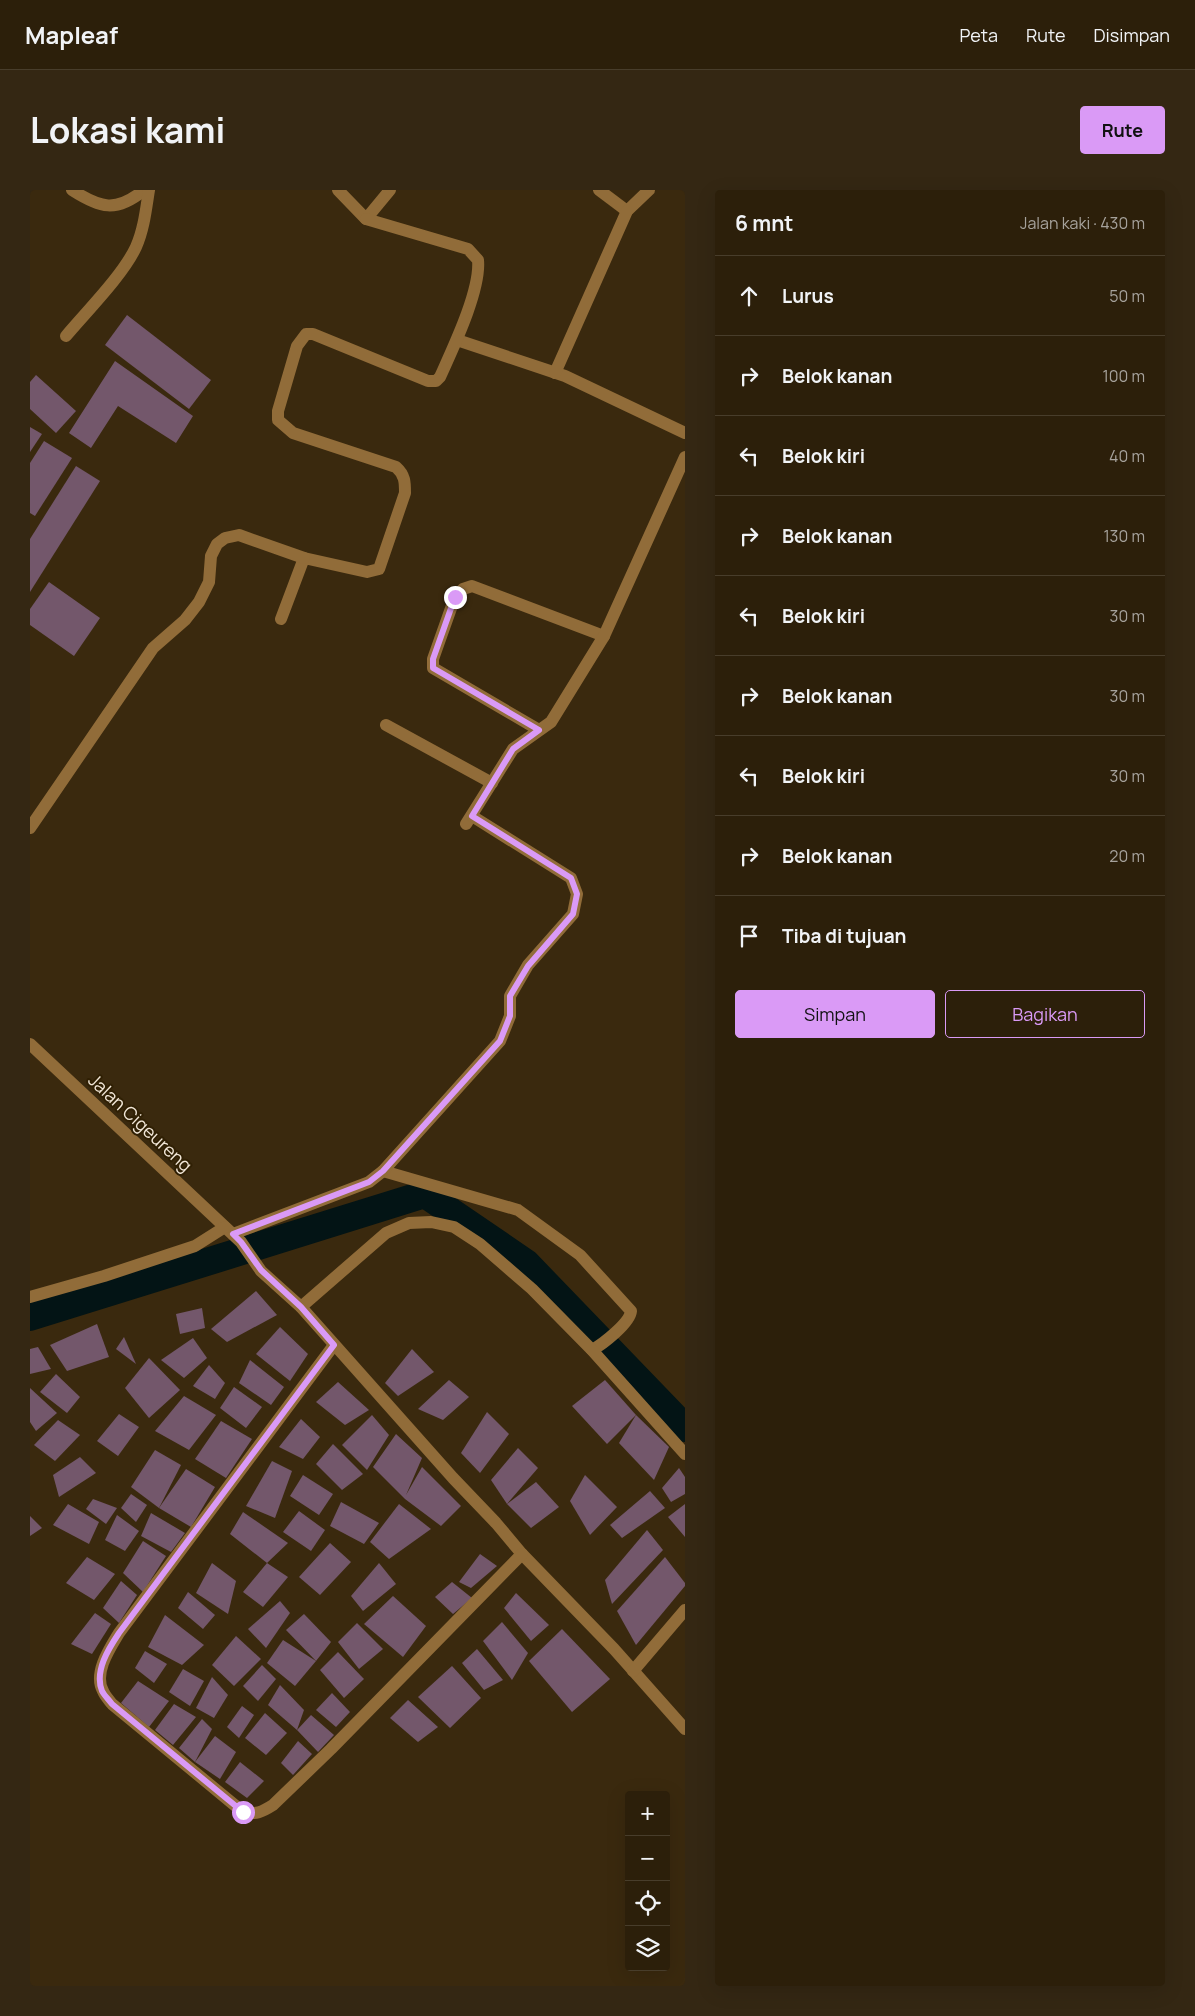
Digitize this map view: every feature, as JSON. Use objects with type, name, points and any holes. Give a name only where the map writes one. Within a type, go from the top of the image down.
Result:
[{"type":"street","points":[[72,190],[90,202],[107,206],[128,202],[144,190]]},
{"type":"street","points":[[66,336],[114,280],[135,248],[144,223],[149,190]]},
{"type":"street","points":[[30,828],[153,648],[185,620],[199,602],[209,582],[211,556],[217,544],[225,538],[239,535],[304,558],[368,572],[379,569],[402,500],[405,484],[403,474],[396,467],[293,433],[278,420],[278,411],[298,346],[306,334],[313,334],[428,381],[436,381],[440,377],[457,340],[477,279],[478,260],[468,249],[366,219],[338,190]]},
{"type":"street","points":[[366,219],[390,190]]},
{"type":"street","points":[[599,190],[627,210]]},
{"type":"street","points":[[555,373],[627,210],[649,190]]},
{"type":"street","points":[[457,340],[555,373],[685,432]]},
{"type":"street","points":[[30,1297],[104,1276],[233,1234],[369,1182],[383,1171],[500,1041],[510,1016],[510,996],[528,966],[573,914],[577,894],[571,878],[469,820],[513,749],[551,722],[604,636],[685,457]]},
{"type":"street","points":[[281,619],[304,558]]},
{"type":"street","points":[[539,730],[433,668],[433,659],[455,597],[463,589],[472,586],[604,636]]},
{"type":"street","points":[[386,725],[492,783]]},
{"type":"street","name":"Jalan Cigeureng","points":[[30,1044],[233,1234],[261,1270],[301,1307],[522,1554],[614,1649],[685,1729]]},
{"type":"street","points":[[383,1171],[518,1210],[580,1255],[630,1308],[631,1314],[625,1322],[596,1348]]},
{"type":"street","points":[[301,1307],[386,1233],[409,1223],[431,1222],[454,1227],[480,1244],[596,1348],[685,1454]]},
{"type":"street","points":[[334,1345],[119,1633],[104,1656],[101,1677],[102,1690],[112,1704],[243,1812],[254,1814],[263,1811],[273,1805],[331,1749],[522,1554]]},
{"type":"street","points":[[632,1671],[685,1610]]},
{"type":"building","points":[[127,315],[211,380],[189,409],[105,345]]},
{"type":"building","points":[[115,361],[193,416],[176,443],[118,406],[91,448],[69,433]]},
{"type":"building","points":[[36,375],[76,411],[56,433],[30,409],[30,382]]},
{"type":"building","points":[[30,427],[42,434],[30,452]]},
{"type":"building","points":[[44,441],[72,458],[35,516],[30,513],[30,463]]},
{"type":"building","points":[[76,466],[100,481],[30,592],[30,539]]},
{"type":"building","points":[[49,582],[100,618],[74,656],[30,625],[30,609]]},
{"type":"building","points":[[256,1291],[277,1315],[227,1342],[211,1329]]},
{"type":"building","points":[[202,1308],[205,1328],[180,1334],[176,1314]]},
{"type":"building","points":[[97,1324],[109,1357],[67,1371],[50,1345]]},
{"type":"building","points":[[280,1327],[308,1354],[290,1381],[256,1354]]},
{"type":"building","points":[[124,1337],[136,1364],[116,1349]]},
{"type":"building","points":[[193,1338],[207,1358],[184,1378],[161,1360]]},
{"type":"building","points":[[38,1347],[51,1369],[30,1374],[30,1349]]},
{"type":"building","points":[[412,1349],[434,1372],[398,1396],[385,1383]]},
{"type":"building","points":[[149,1358],[180,1390],[149,1418],[125,1388]]},
{"type":"building","points":[[250,1360],[284,1387],[271,1405],[239,1383]]},
{"type":"building","points":[[209,1365],[225,1383],[215,1399],[193,1386]]},
{"type":"building","points":[[56,1374],[80,1397],[67,1413],[40,1392]]},
{"type":"building","points":[[449,1380],[469,1397],[443,1420],[418,1409]]},
{"type":"building","points":[[605,1380],[636,1415],[607,1444],[572,1406]]},
{"type":"building","points":[[338,1382],[369,1410],[345,1425],[316,1402]]},
{"type":"building","points":[[234,1387],[262,1407],[246,1428],[220,1408]]},
{"type":"building","points":[[30,1388],[57,1413],[36,1431],[30,1422]]},
{"type":"building","points":[[184,1396],[216,1415],[189,1450],[155,1431]]},
{"type":"building","points":[[487,1412],[509,1434],[480,1473],[461,1453]]},
{"type":"building","points":[[119,1414],[139,1427],[118,1456],[97,1441]]},
{"type":"building","points":[[372,1415],[389,1435],[367,1470],[342,1445]]},
{"type":"building","points":[[636,1415],[669,1447],[654,1480],[619,1443]]},
{"type":"building","points":[[301,1419],[320,1437],[303,1459],[279,1447]]},
{"type":"building","points":[[58,1420],[80,1435],[55,1461],[34,1445]]},
{"type":"building","points":[[221,1421],[252,1439],[226,1478],[195,1459]]},
{"type":"building","points":[[396,1434],[422,1458],[406,1495],[422,1467],[461,1506],[441,1526],[405,1499],[373,1467]]},
{"type":"building","points":[[333,1444],[363,1474],[342,1490],[316,1464]]},
{"type":"building","points":[[518,1448],[538,1468],[507,1504],[491,1480]]},
{"type":"building","points":[[155,1450],[181,1465],[159,1508],[131,1487]]},
{"type":"building","points":[[80,1457],[96,1473],[59,1497],[53,1475]]},
{"type":"building","points":[[272,1461],[292,1471],[275,1518],[246,1506]]},
{"type":"building","points":[[679,1468],[685,1477],[685,1494],[671,1502],[662,1488]]},
{"type":"building","points":[[186,1469],[215,1487],[191,1527],[159,1508]]},
{"type":"building","points":[[303,1475],[333,1494],[319,1515],[290,1496]]},
{"type":"building","points":[[585,1475],[617,1507],[590,1535],[570,1501]]},
{"type":"building","points":[[536,1482],[559,1507],[531,1528],[507,1504]]},
{"type":"building","points":[[650,1491],[665,1508],[622,1538],[610,1525]]},
{"type":"building","points":[[131,1494],[147,1505],[136,1522],[121,1508]]},
{"type":"building","points":[[93,1499],[117,1508],[106,1524],[86,1509]]},
{"type":"building","points":[[341,1502],[379,1523],[364,1544],[330,1526]]},
{"type":"building","points":[[68,1504],[99,1522],[89,1544],[53,1525]]},
{"type":"building","points":[[399,1504],[431,1529],[389,1559],[370,1542]]},
{"type":"building","points":[[685,1504],[685,1537],[668,1517]]},
{"type":"building","points":[[299,1511],[325,1530],[311,1551],[283,1532]]},
{"type":"building","points":[[243,1512],[288,1543],[267,1563],[230,1534]]},
{"type":"building","points":[[151,1513],[185,1533],[171,1552],[141,1536]]},
{"type":"building","points":[[117,1515],[139,1531],[125,1551],[105,1540]]},
{"type":"building","points":[[30,1516],[42,1528],[30,1536]]},
{"type":"building","points":[[647,1530],[663,1550],[612,1604],[605,1580]]},
{"type":"building","points":[[143,1541],[166,1556],[143,1592],[123,1573]]},
{"type":"building","points":[[330,1543],[351,1562],[320,1595],[299,1577]]},
{"type":"building","points":[[480,1554],[497,1566],[471,1588],[459,1582]]},
{"type":"building","points":[[87,1557],[115,1574],[94,1600],[66,1583]]},
{"type":"building","points":[[665,1557],[685,1583],[685,1586],[636,1645],[617,1611]]},
{"type":"building","points":[[212,1563],[236,1581],[228,1614],[196,1593]]},
{"type":"building","points":[[267,1563],[288,1577],[263,1607],[243,1592]]},
{"type":"building","points":[[379,1563],[396,1584],[363,1611],[351,1596]]},
{"type":"building","points":[[121,1581],[137,1595],[119,1623],[103,1608]]},
{"type":"building","points":[[452,1582],[472,1598],[453,1614],[435,1597]]},
{"type":"building","points":[[188,1592],[215,1615],[203,1629],[178,1608]]},
{"type":"building","points":[[516,1593],[549,1625],[531,1641],[504,1608]]},
{"type":"building","points":[[393,1596],[426,1626],[403,1657],[364,1624]]},
{"type":"building","points":[[280,1601],[290,1613],[266,1648],[248,1629]]},
{"type":"building","points":[[95,1613],[111,1624],[92,1654],[71,1644]]},
{"type":"building","points":[[304,1614],[331,1642],[316,1661],[286,1630]]},
{"type":"building","points":[[165,1615],[204,1645],[182,1665],[148,1647]]},
{"type":"building","points":[[502,1622],[528,1653],[512,1680],[483,1641]]},
{"type":"building","points":[[357,1623],[383,1649],[359,1669],[338,1642]]},
{"type":"building","points":[[562,1629],[610,1679],[572,1712],[529,1661]]},
{"type":"building","points":[[236,1636],[261,1659],[234,1686],[212,1665]]},
{"type":"building","points":[[283,1640],[316,1661],[295,1686],[267,1663]]},
{"type":"building","points":[[477,1649],[503,1680],[484,1690],[462,1663]]},
{"type":"building","points":[[145,1651],[167,1664],[154,1683],[135,1668]]},
{"type":"building","points":[[338,1652],[364,1679],[344,1698],[320,1670]]},
{"type":"building","points":[[262,1665],[276,1679],[258,1701],[243,1686]]},
{"type":"building","points":[[452,1666],[481,1698],[450,1728],[418,1697]]},
{"type":"building","points":[[183,1669],[204,1681],[190,1706],[169,1692]]},
{"type":"building","points":[[212,1677],[228,1695],[214,1718],[196,1708]]},
{"type":"building","points":[[138,1681],[169,1701],[149,1727],[121,1703]]},
{"type":"building","points":[[280,1685],[304,1710],[297,1730],[268,1705]]},
{"type":"building","points":[[332,1693],[350,1712],[336,1727],[316,1710]]},
{"type":"building","points":[[408,1700],[438,1727],[418,1742],[390,1718]]},
{"type":"building","points":[[174,1704],[196,1717],[173,1745],[155,1730]]},
{"type":"building","points":[[242,1706],[254,1715],[239,1738],[227,1727]]},
{"type":"building","points":[[265,1713],[287,1733],[266,1755],[245,1738]]},
{"type":"building","points":[[311,1715],[334,1735],[318,1752],[297,1730]]},
{"type":"building","points":[[202,1719],[212,1729],[195,1762],[179,1748]]},
{"type":"building","points":[[215,1736],[236,1752],[220,1779],[195,1762]]},
{"type":"building","points":[[298,1741],[312,1754],[293,1775],[281,1763]]},
{"type":"building","points":[[240,1762],[264,1781],[247,1798],[225,1782]]},
{"type":"waterway","points":[[30,1317],[425,1194],[526,1263],[685,1428]]},
{"type":"route","points":[[243,1812],[112,1704],[102,1690],[101,1677],[104,1656],[119,1633],[334,1345],[301,1307],[261,1270],[233,1234],[369,1182],[383,1171],[500,1041],[510,1016],[510,996],[528,966],[573,914],[577,894],[571,878],[472,816],[513,749],[539,730],[433,668],[433,659],[455,597]]}]
